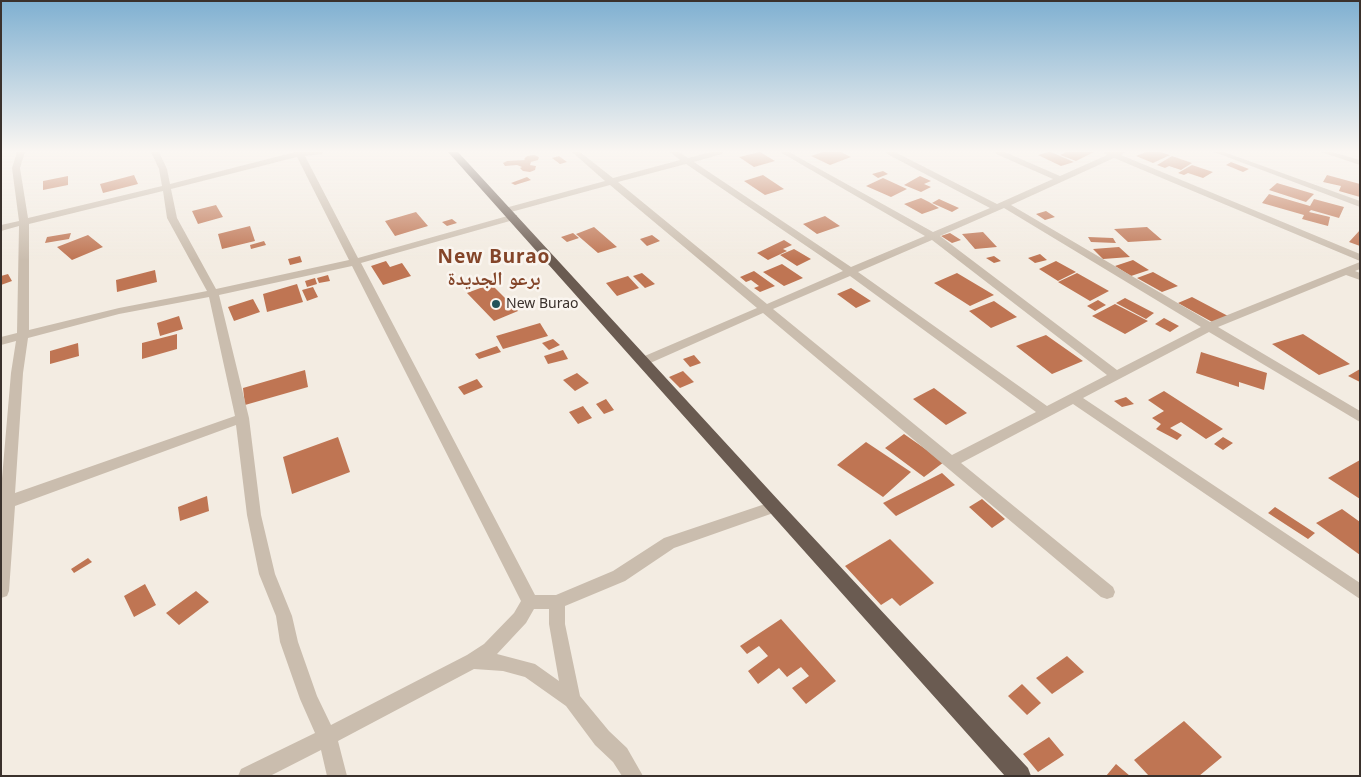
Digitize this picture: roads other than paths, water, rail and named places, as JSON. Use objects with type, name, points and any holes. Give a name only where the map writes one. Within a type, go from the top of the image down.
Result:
[{"type":"highway","points":[[487,188],[1020,776]]},
{"type":"street","points":[[1,591],[17,373],[24,335],[24,222],[19,188]]},
{"type":"street","points":[[1,228],[161,188]]},
{"type":"street","points":[[166,188],[172,218],[213,293],[242,418],[254,515],[267,574],[284,616],[289,642],[309,699],[327,737],[337,776]]},
{"type":"street","points":[[317,188],[530,602]]},
{"type":"street","points":[[1,341],[118,311],[213,293],[355,262],[592,188]]},
{"type":"street","points":[[620,188],[1107,592]]},
{"type":"street","points":[[726,188],[852,272],[1048,413]]},
{"type":"street","points":[[848,188],[933,236],[1117,376]]},
{"type":"street","points":[[965,188],[1001,206],[1211,326],[1360,417]]},
{"type":"street","points":[[644,361],[1043,188]]},
{"type":"street","points":[[1196,188],[1360,258]]},
{"type":"street","points":[[1317,188],[1360,204]]},
{"type":"street","points":[[951,462],[1075,399],[1211,326],[1360,265]]},
{"type":"street","points":[[1346,271],[1360,277]]},
{"type":"street","points":[[1075,399],[1360,592]]},
{"type":"street","points":[[8,502],[242,418]]},
{"type":"street","points":[[530,602],[557,602],[619,576],[669,543],[774,507]]},
{"type":"street","points":[[248,776],[473,661],[490,650],[520,618],[530,602]]},
{"type":"street","points":[[557,602],[557,624],[572,700]]},
{"type":"street","points":[[473,661],[503,664],[529,670],[572,700],[602,738],[620,755],[633,776]]},
{"type":"place","name":"New Burao","points":[[496,304]]},
{"type":"district","name":"New Burao برعو الجديدة","points":[[494,269]]}]
